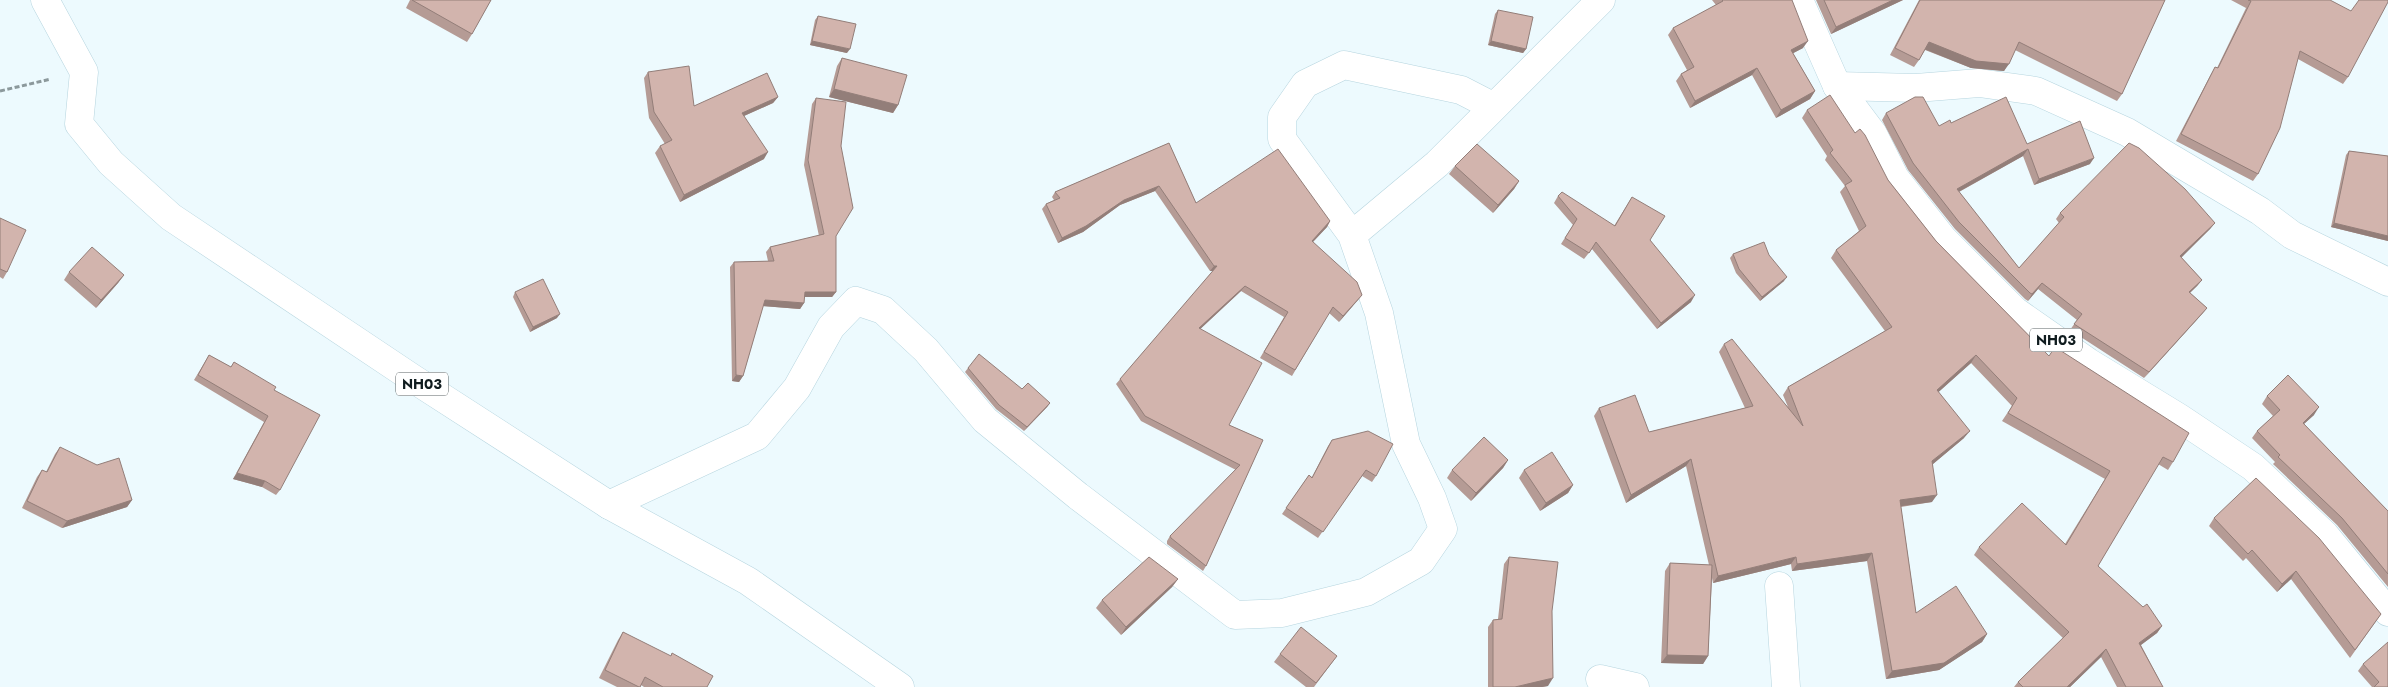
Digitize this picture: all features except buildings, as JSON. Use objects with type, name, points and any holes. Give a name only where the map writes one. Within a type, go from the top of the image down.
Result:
[{"type":"street","points":[[45,0],[84,72]]},
{"type":"street","points":[[1352,235],[1437,164],[1601,0]]},
{"type":"street","name":"NH03","points":[[1800,0],[1838,86],[1873,134],[1895,178],[1943,239],[2015,311],[2088,362],[2178,417],[2253,467],[2325,535],[2388,612]]},
{"type":"street","points":[[609,505],[758,436],[797,388],[831,327],[856,301],[883,310],[926,350],[986,420],[1078,496],[1235,615],[1282,613],[1366,592],[1421,561],[1443,529],[1432,498],[1406,444],[1379,313],[1352,235],[1282,139],[1282,117],[1304,84],[1344,65],[1461,90],[1494,107]]},
{"type":"street","name":"NH03","points":[[84,72],[79,124],[111,163],[171,217],[412,378],[609,505],[748,581],[900,687]]},
{"type":"street","points":[[1838,86],[1916,88],[1979,83],[2036,91],[2127,132],[2260,211],[2292,235],[2388,282]]},
{"type":"street","points":[[1779,586],[1786,687]]},
{"type":"street","points":[[1600,679],[1635,687]]},
{"type":"path","points":[[0,90],[84,72]]}]
